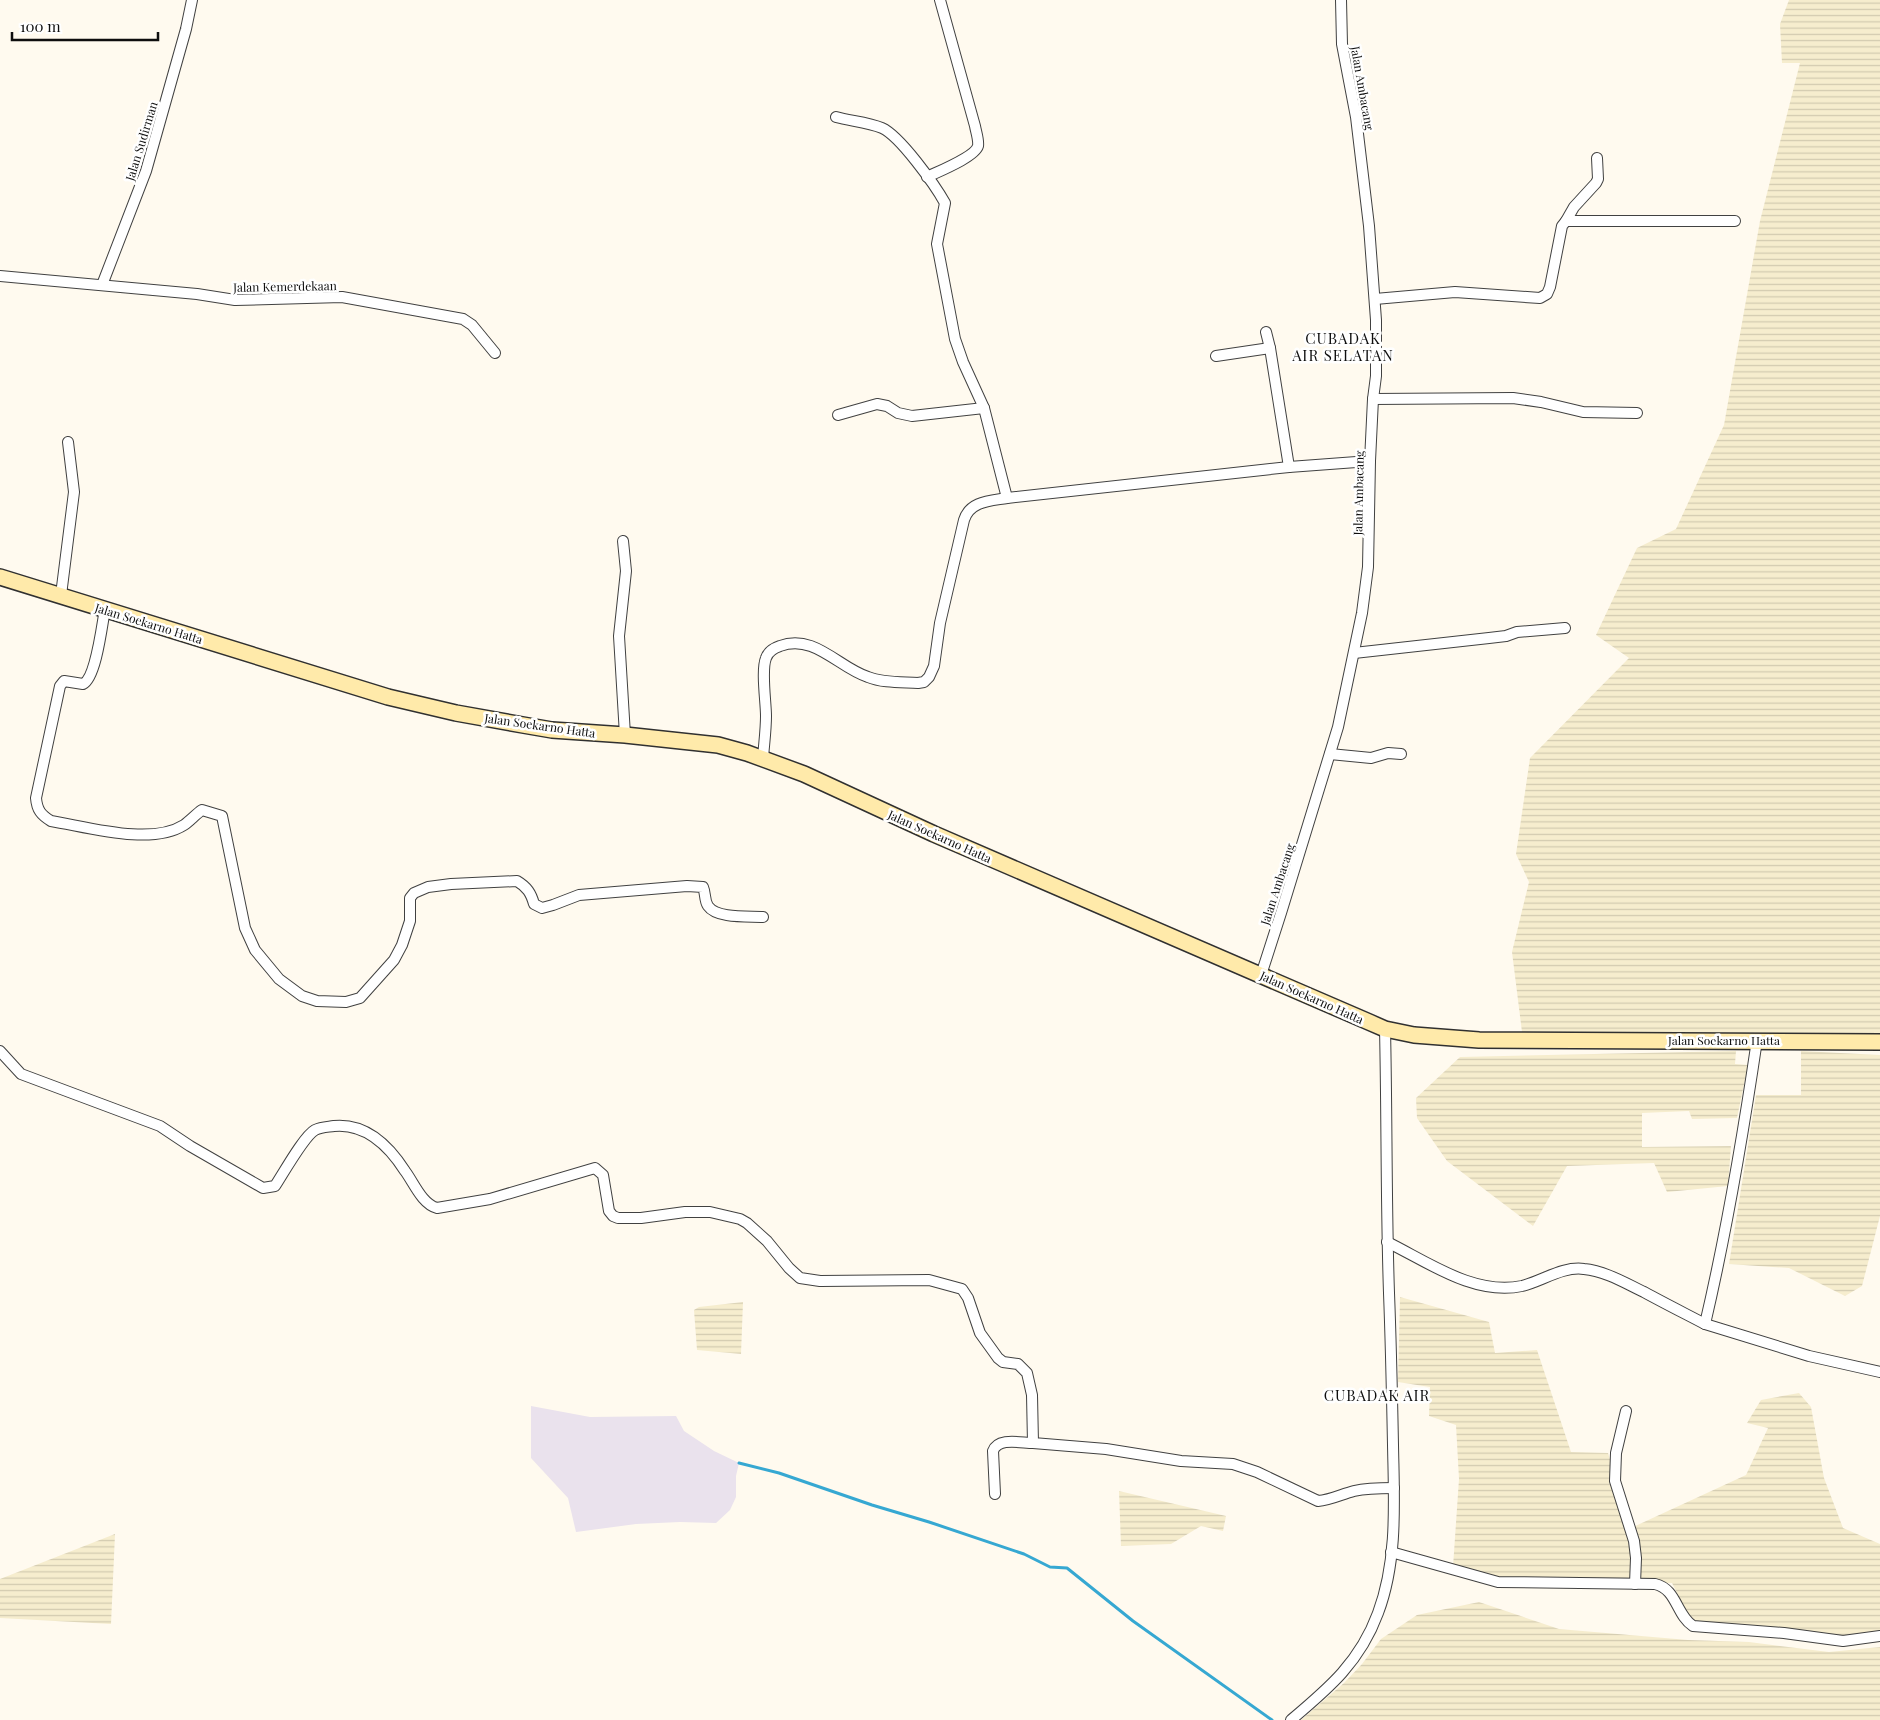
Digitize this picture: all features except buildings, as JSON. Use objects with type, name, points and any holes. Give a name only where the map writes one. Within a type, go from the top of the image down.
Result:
[{"type":"street","name":"Jalan Sudirman","points":[[102,285],[146,171],[186,29],[192,0]]},
{"type":"street","points":[[927,177],[970,155],[978,144],[975,126],[940,0]]},
{"type":"street","name":"Jalan Ambacang","points":[[1261,974],[1338,727],[1362,613],[1368,567],[1370,461],[1376,376],[1375,299],[1369,226],[1356,117],[1342,44],[1341,0]]},
{"type":"street","points":[[836,117],[880,128],[888,132],[904,147],[945,203],[937,244],[955,339],[963,362],[984,408],[1007,498]]},
{"type":"street","points":[[1375,299],[1455,292],[1544,297],[1550,287],[1562,226],[1574,207],[1596,183],[1598,179],[1597,158]]},
{"type":"street","points":[[1566,220],[1735,221]]},
{"type":"street","name":"Jalan Kemerdekaan","points":[[0,276],[197,294],[236,300],[342,297],[463,319],[472,325],[496,353]]},
{"type":"street","points":[[1266,332],[1289,468]]},
{"type":"street","points":[[1216,356],[1270,348]]},
{"type":"street","points":[[1373,400],[1513,398],[1541,402],[1583,412],[1638,413]]},
{"type":"street","points":[[838,415],[877,404],[887,406],[898,413],[912,416],[984,408]]},
{"type":"street","points":[[61,595],[74,492],[68,442]]},
{"type":"street","points":[[763,758],[766,715],[764,670],[766,658],[772,650],[782,645],[813,646],[868,677],[918,683],[924,682],[929,677],[934,666],[940,624],[966,512],[975,505],[1007,498],[1370,461]]},
{"type":"street","points":[[623,541],[626,571],[618,636],[625,734]]},
{"type":"street","name":"Jalan Soekarno Hatta","points":[[0,577],[388,697],[456,713],[524,725],[581,733],[625,734],[718,745],[763,758],[804,774],[934,834],[1385,1029],[1414,1035],[1479,1040],[1880,1042]]},
{"type":"street","points":[[105,609],[95,660],[89,679],[83,684],[64,681],[60,686],[36,798],[37,808],[51,821],[120,834],[141,835],[170,832],[185,825],[202,810],[222,816],[245,928],[255,950],[279,979],[302,996],[317,1001],[346,1002],[360,998],[394,960],[402,945],[410,921],[410,898],[414,893],[428,887],[517,881],[525,886],[531,894],[534,904],[542,908],[579,895],[687,886],[703,887],[707,905],[714,912],[728,915],[763,917]]},
{"type":"street","points":[[1354,653],[1498,637],[1517,632],[1565,628]]},
{"type":"street","points":[[1330,754],[1371,758],[1388,753],[1401,754]]},
{"type":"street","points":[[1291,1720],[1322,1694],[1348,1667],[1360,1651],[1378,1614],[1383,1598],[1391,1552],[1395,1506],[1387,1242],[1385,1029]]},
{"type":"street","points":[[1705,1324],[1739,1156],[1757,1040]]},
{"type":"street","points":[[0,1050],[21,1074],[160,1126],[190,1146],[263,1188],[275,1186],[314,1130],[342,1126],[356,1128],[372,1134],[386,1146],[398,1159],[430,1206],[437,1208],[490,1199],[595,1168],[603,1175],[609,1211],[613,1216],[618,1218],[641,1218],[685,1212],[710,1212],[740,1219],[767,1240],[789,1268],[800,1278],[820,1281],[929,1280],[949,1284],[962,1289],[968,1298],[980,1333],[998,1358],[1003,1362],[1018,1364],[1027,1373],[1032,1395],[1034,1443]]},
{"type":"street","points":[[1387,1242],[1463,1280],[1485,1286],[1515,1287],[1533,1283],[1568,1270],[1581,1268],[1594,1270],[1626,1283],[1705,1324],[1809,1356],[1880,1372]]},
{"type":"street","points":[[1626,1411],[1616,1453],[1615,1481],[1634,1541],[1636,1558],[1635,1584]]},
{"type":"street","points":[[995,1494],[993,1451],[995,1446],[1001,1442],[1106,1449],[1181,1461],[1233,1464],[1257,1472],[1318,1501],[1370,1488],[1394,1488]]},
{"type":"street","points":[[1391,1552],[1498,1582],[1662,1585],[1670,1592],[1683,1619],[1693,1626],[1784,1633],[1843,1641],[1880,1636]]},
{"type":"shaded area","points":[[1789,0],[1880,0],[1880,1037],[1522,1032],[1512,952],[1529,882],[1516,854],[1530,758],[1629,658],[1596,635],[1637,548],[1676,529],[1724,425],[1760,221],[1800,63],[1782,63],[1780,24]]},
{"type":"shaded area","points":[[1736,1051],[1735,1064],[1748,1065],[1737,1118],[1692,1119],[1689,1111],[1642,1113],[1642,1147],[1731,1146],[1728,1186],[1667,1192],[1654,1163],[1567,1166],[1533,1226],[1447,1161],[1417,1118],[1416,1098],[1460,1057]]},
{"type":"shaded area","points":[[1801,1051],[1880,1055],[1880,1216],[1862,1286],[1845,1296],[1789,1268],[1729,1264],[1756,1095],[1801,1095]]},
{"type":"shaded area","points":[[1400,1297],[1489,1322],[1495,1353],[1537,1350],[1571,1452],[1608,1453],[1631,1528],[1746,1475],[1768,1428],[1747,1423],[1761,1400],[1799,1393],[1811,1407],[1824,1478],[1843,1528],[1880,1544],[1880,1631],[1843,1636],[1782,1628],[1692,1623],[1672,1583],[1507,1581],[1453,1567],[1459,1479],[1456,1425],[1429,1416],[1430,1387],[1398,1382]]},
{"type":"shaded area","points":[[743,1302],[741,1354],[697,1350],[694,1310],[699,1307]]},
{"type":"shaded area","points":[[531,1406],[590,1417],[676,1416],[684,1431],[714,1451],[739,1463],[736,1476],[736,1497],[730,1510],[716,1523],[636,1524],[576,1532],[568,1498],[531,1458]]},
{"type":"shaded area","points":[[1119,1491],[1226,1516],[1223,1531],[1201,1526],[1171,1544],[1121,1546]]},
{"type":"shaded area","points":[[115,1534],[111,1624],[0,1618],[0,1579]]},
{"type":"shaded area","points":[[1479,1602],[1559,1629],[1688,1640],[1749,1642],[1829,1652],[1880,1647],[1880,1720],[1301,1720],[1344,1683],[1362,1664],[1381,1639],[1417,1615]]},
{"type":"waterway","points":[[739,1463],[779,1473],[872,1505],[929,1522],[1024,1554],[1050,1567],[1067,1568],[1133,1621],[1272,1720]]},
{"type":"district","name":"CUBADAK AIR SELATAN","points":[[1343,346]]},
{"type":"district","name":"CUBADAK AIR","points":[[1377,1395]]}]
